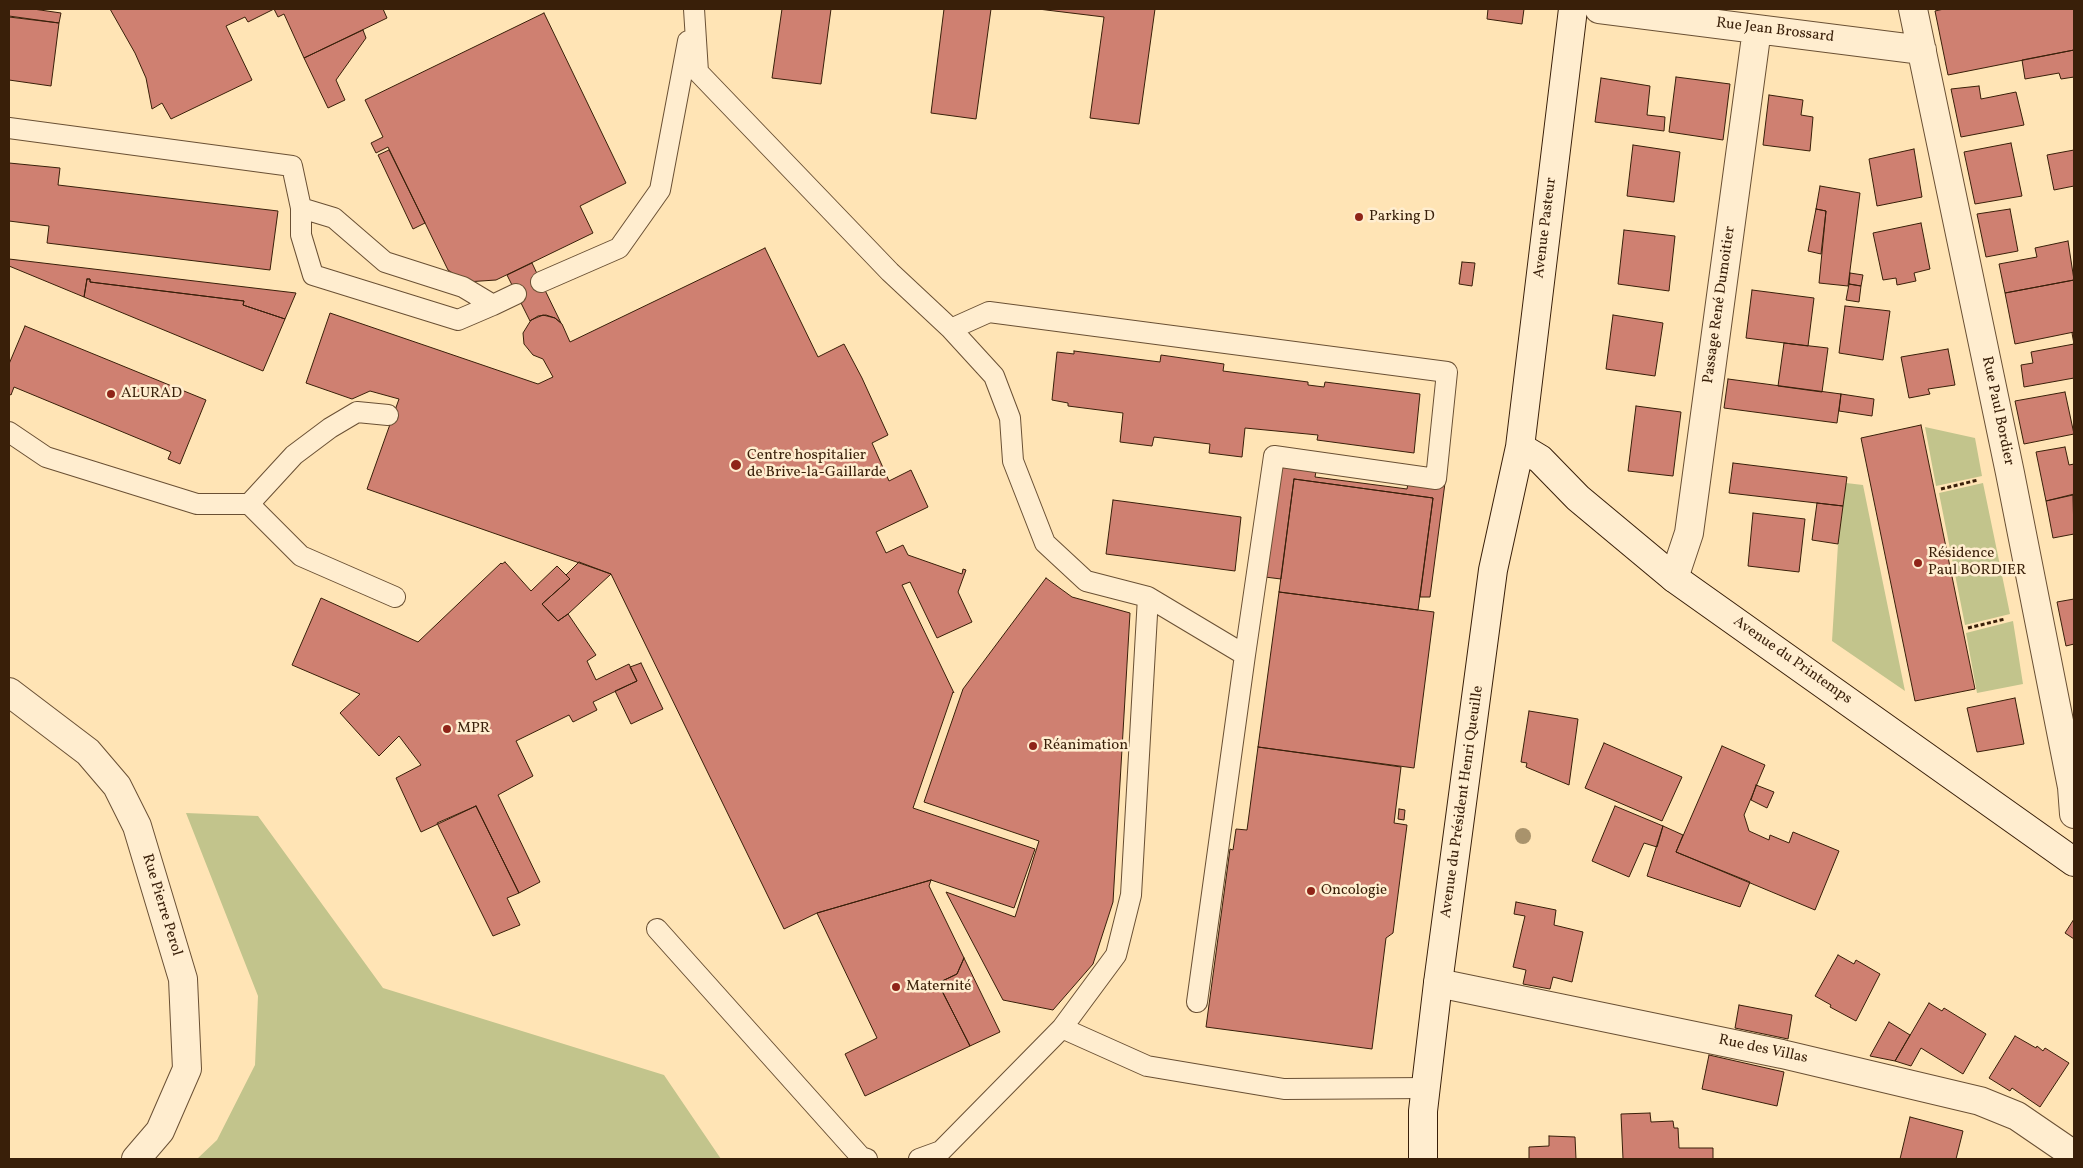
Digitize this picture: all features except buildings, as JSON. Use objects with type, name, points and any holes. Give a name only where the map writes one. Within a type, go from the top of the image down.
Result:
[{"type":"street","name":"Avenue Pasteur","points":[[1520,447],[1573,9]]},
{"type":"street","name":"Rue Jean Brossard","points":[[1599,9],[1922,50]]},
{"type":"street","name":"Rue Paul Bordier","points":[[1913,9],[2010,473],[2072,787],[2074,814]]},
{"type":"street","name":"Passage René Dumoitier","points":[[1674,578],[1689,533],[1757,29]]},
{"type":"street","name":"Avenue du Printemps","points":[[1520,447],[1540,459],[1578,498],[1674,578],[2074,862]]},
{"type":"street","name":"Avenue du Président Henri Queuille","points":[[1423,1159],[1423,1111],[1438,983],[1493,570],[1520,447]]},
{"type":"street","name":"Rue Pierre Perol","points":[[9,692],[88,752],[117,786],[138,826],[183,979],[187,1069],[160,1131],[136,1159]]},
{"type":"street","name":"Rue des Villas","points":[[1438,983],[1782,1054],[1980,1101],[2017,1116],[2074,1155]]},
{"type":"lane","points":[[541,282],[619,248],[660,190],[693,13]]},
{"type":"lane","points":[[693,13],[698,72],[890,272],[950,329],[994,376],[1010,418],[1014,461],[1045,543],[1086,581],[1148,597],[1245,655]]},
{"type":"lane","points":[[9,128],[292,166],[301,208],[301,235],[313,275],[458,320],[516,294]]},
{"type":"lane","points":[[301,208],[334,218],[385,262],[463,287],[493,305]]},
{"type":"lane","points":[[950,329],[989,312],[1447,372],[1436,479],[1274,456],[1197,1002]]},
{"type":"lane","points":[[249,504],[294,455],[330,428],[357,412],[388,415]]},
{"type":"lane","points":[[9,432],[46,457],[197,504],[249,504],[302,556],[395,597]]},
{"type":"lane","points":[[919,1159],[941,1151],[1062,1028],[1116,955],[1130,895],[1148,597]]},
{"type":"lane","points":[[657,929],[861,1157],[867,1159]]},
{"type":"lane","points":[[1062,1028],[1146,1066],[1274,1087],[1427,1088]]},
{"type":"path","points":[[1940,488],[2010,473]]},
{"type":"path","points":[[1968,628],[2037,611]]},
{"type":"green space","points":[[1925,427],[1975,438],[1982,476],[1936,486]]},
{"type":"green space","points":[[1846,483],[1863,485],[1905,691],[1832,641],[1838,544]]},
{"type":"green space","points":[[1983,483],[2010,614],[1965,625],[1939,493]]},
{"type":"green space","points":[[2013,621],[2023,684],[1977,693],[1966,633]]},
{"type":"green space","points":[[186,813],[258,816],[383,988],[664,1075],[721,1159],[197,1159],[217,1140],[255,1065],[258,996]]},
{"type":"place","name":"Parking D","points":[[1359,217]]},
{"type":"place","name":"ALURAD","points":[[111,394]]},
{"type":"place","name":"Centre hospitalier de Brive-la-Gaillarde","points":[[736,465]]},
{"type":"place","name":"Résidence Paul BORDIER","points":[[1918,563]]},
{"type":"place","name":"MPR","points":[[447,729]]},
{"type":"place","name":"Réanimation","points":[[1033,746]]},
{"type":"place","name":"Oncologie","points":[[1311,891]]},
{"type":"place","name":"Maternité","points":[[896,987]]}]
